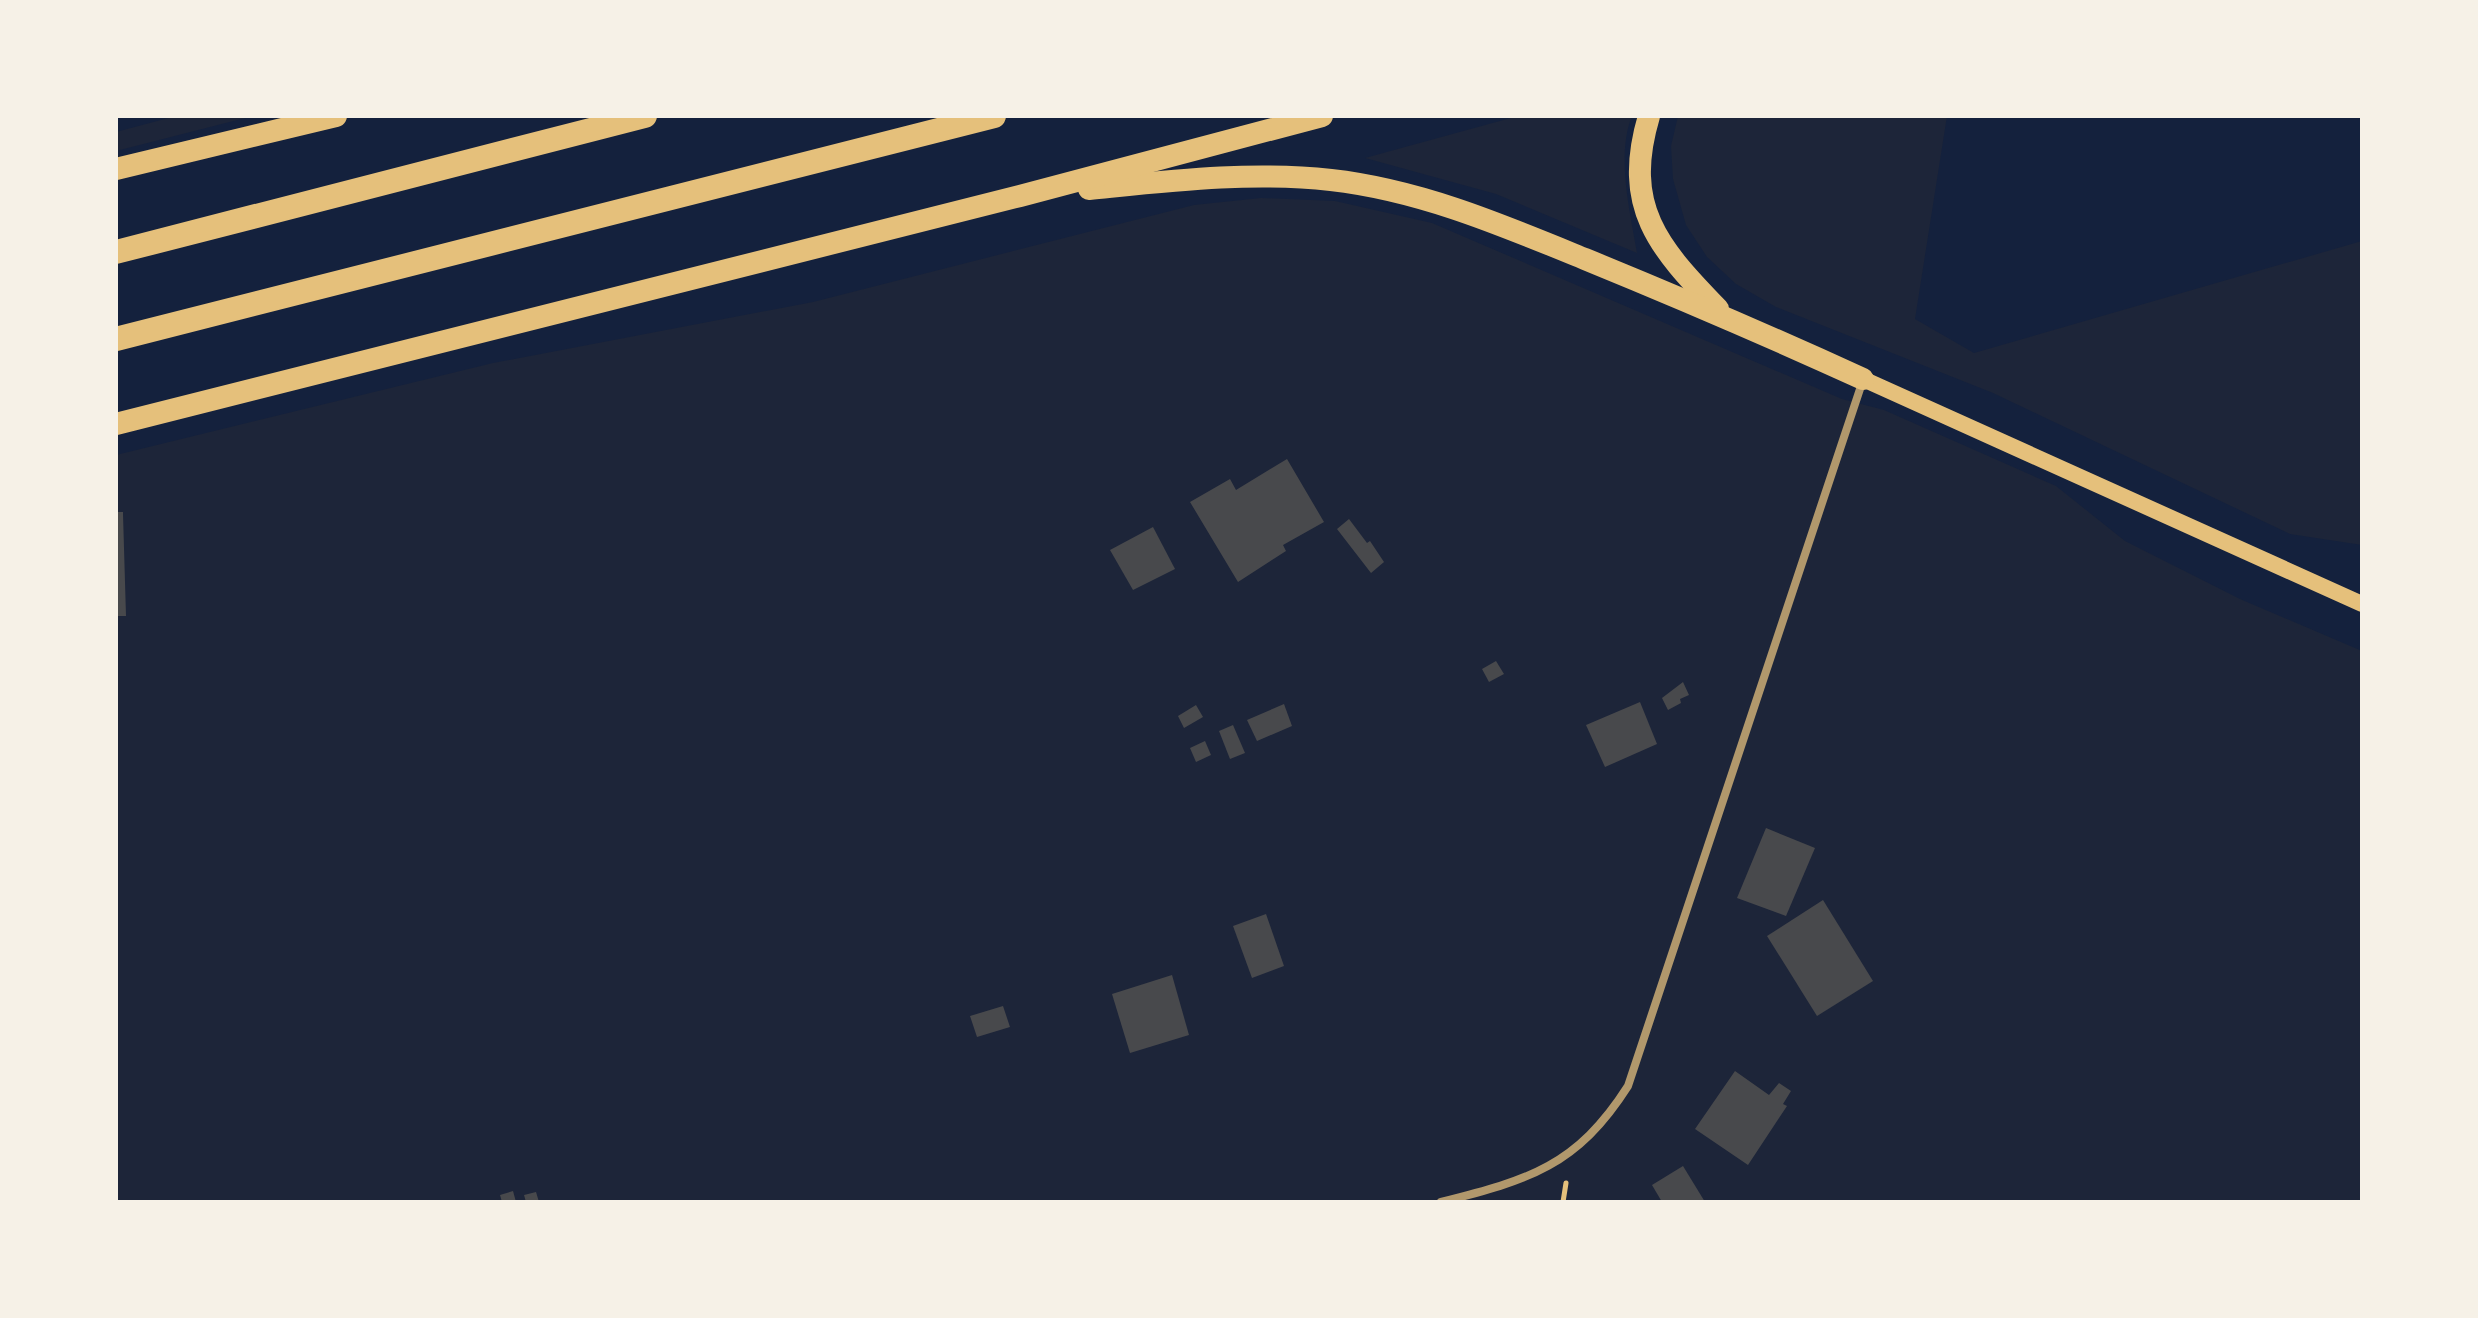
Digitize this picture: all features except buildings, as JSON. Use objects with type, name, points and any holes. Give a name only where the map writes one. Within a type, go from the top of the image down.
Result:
[{"type":"highway","points":[[116,169],[336,116]]},
{"type":"highway","points":[[116,252],[645,116]]},
{"type":"highway","points":[[116,339],[994,116]]},
{"type":"highway","points":[[116,424],[1020,196],[1322,116]]},
{"type":"highway","points":[[1649,116],[1639,161],[1641,194],[1647,219],[1680,269],[1725,316]]},
{"type":"highway","points":[[1020,196],[1195,179],[1259,177],[1330,180],[1397,191],[1474,214],[1725,316],[1863,379]]},
{"type":"main road","points":[[1863,379],[2362,604]]},
{"type":"street","points":[[1441,1202],[1490,1190],[1527,1176],[1569,1154],[1608,1117],[1628,1086],[1863,379]]},
{"type":"shaded area","points":[[176,116],[253,116],[116,151],[116,132]]},
{"type":"shaded area","points":[[1518,116],[1632,116],[1627,131],[1625,166],[1637,253],[1496,194],[1365,158]]},
{"type":"shaded area","points":[[1678,116],[1947,116],[1915,319],[1974,353],[2362,241],[2362,545],[2290,534],[1993,393],[1776,307],[1736,284],[1707,257],[1686,225],[1673,179],[1671,146]]},
{"type":"shaded area","points":[[1261,198],[1335,201],[1432,223],[1842,399],[1884,410],[2056,486],[2125,541],[2240,599],[2362,651],[2362,1202],[116,1202],[116,455],[493,363],[813,302],[1194,205]]}]
